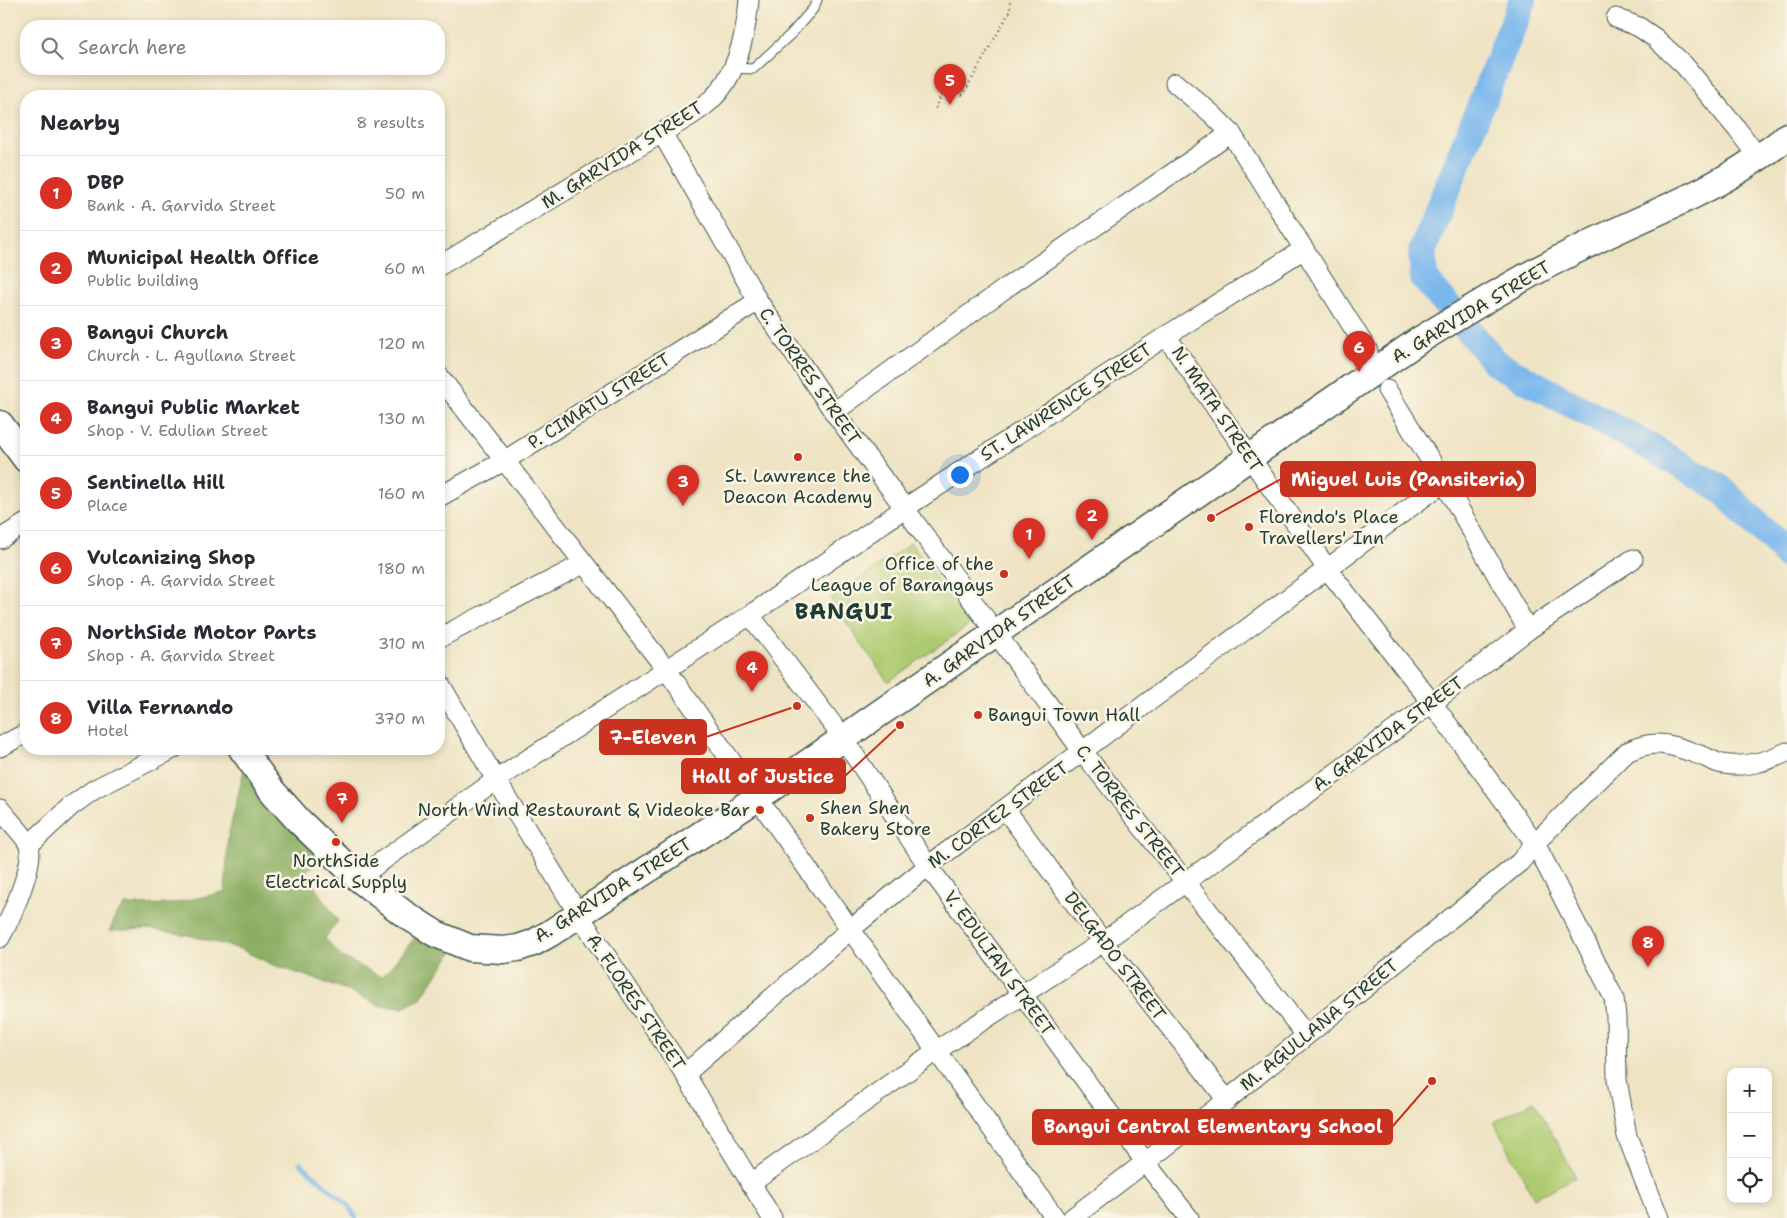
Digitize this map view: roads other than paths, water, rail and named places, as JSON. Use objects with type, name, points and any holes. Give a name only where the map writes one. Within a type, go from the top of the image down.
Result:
[{"type":"main road","name":"A. GARVIDA STREET","points":[[246,755],[273,792],[298,820],[358,878],[420,924],[436,934],[470,948],[503,950],[533,943],[757,798],[1418,342],[1525,276],[1636,220],[1705,189],[1758,158],[1787,136]]},
{"type":"main road","points":[[0,424],[20,451]]},
{"type":"street","name":"M. GARVIDA STREET","points":[[445,262],[690,116],[712,99],[726,83],[734,68],[749,0]]},
{"type":"street","points":[[1616,18],[1639,27],[1655,38],[1684,65],[1737,128],[1758,158]]},
{"type":"street","points":[[1175,83],[1212,114],[1231,133],[1368,351]]},
{"type":"street","name":"C. TORRES STREET","points":[[662,133],[758,301],[834,412],[1083,752],[1306,1035]]},
{"type":"street","points":[[834,412],[1010,285],[1231,133]]},
{"type":"street","name":"ST. LAWRENCE STREET","points":[[358,878],[496,780],[750,615],[905,508],[1166,336],[1304,249]]},
{"type":"street","name":"P. CIMATU STREET","points":[[445,494],[504,461],[758,301]]},
{"type":"street","name":"N. MATA STREET","points":[[1166,336],[1328,570],[1432,703],[1535,843],[1614,998],[1617,1080],[1627,1136],[1659,1218]]},
{"type":"street","points":[[445,384],[666,669],[1055,1218]]},
{"type":"street","points":[[1388,390],[1444,482],[1528,630]]},
{"type":"street","name":"M. CORTEZ STREET","points":[[685,1074],[850,929],[928,866],[1006,810],[1444,482]]},
{"type":"street","points":[[0,539],[20,527]]},
{"type":"street","name":"A. GARVIDA STREET","points":[[750,1184],[936,1050],[1103,942],[1432,703],[1528,630],[1633,559]]},
{"type":"street","points":[[445,635],[583,564]]},
{"type":"street","name":"V. EDULIAN STREET","points":[[750,615],[843,738],[928,866],[1146,1163],[1189,1218]]},
{"type":"street","name":"A. FLORES STREET","points":[[445,692],[496,780],[579,915],[685,1074],[772,1218]]},
{"type":"street","points":[[0,747],[20,736]]},
{"type":"street","name":"M. AGULLANA STREET","points":[[1072,1218],[1226,1100],[1520,862],[1535,843],[1628,752],[1640,746],[1653,743],[1671,744],[1722,764],[1748,766],[1787,752]]},
{"type":"street","points":[[29,845],[71,806],[95,789],[161,755]]},
{"type":"street","points":[[0,809],[29,845],[31,860],[27,875],[0,938]]},
{"type":"street","name":"DELGADO STREET","points":[[1006,810],[1103,942],[1226,1100]]},
{"type":"lane","points":[[734,68],[753,69],[763,61],[813,10],[817,0]]},
{"type":"waterway","points":[[1523,0],[1422,251],[1424,278],[1496,363],[1641,442],[1720,488],[1787,556]]},
{"type":"waterway","points":[[300,1163],[348,1205],[356,1218]]},
{"type":"place","name":"Sentinella Hill","points":[[950,105]]},
{"type":"place","name":"Vulcanizing Shop","points":[[1359,372]]},
{"type":"place","name":"St. Lawrence the Deacon Academy","points":[[798,457]]},
{"type":"place","name":"Bangui Church","points":[[683,506]]},
{"type":"place","name":"Miguel Luis (Pansiteria)","points":[[1211,518]]},
{"type":"place","name":"Florendo's Place Travellers' Inn","points":[[1249,527]]},
{"type":"place","name":"Municipal Health Office","points":[[1092,540]]},
{"type":"place","name":"DBP","points":[[1029,559]]},
{"type":"place","name":"Office of the League of Barangays","points":[[1004,574]]},
{"type":"place","name":"Bangui Public Market","points":[[752,692]]},
{"type":"place","name":"7-Eleven","points":[[797,706]]},
{"type":"place","name":"Bangui Town Hall","points":[[978,715]]},
{"type":"place","name":"Hall of Justice","points":[[900,725]]},
{"type":"place","name":"North Wind Restaurant & Videoke Bar","points":[[760,810]]},
{"type":"place","name":"Shen Shen Bakery Store","points":[[810,818]]},
{"type":"place","name":"NorthSide Motor Parts","points":[[342,823]]},
{"type":"place","name":"NorthSide Electrical Supply","points":[[336,842]]},
{"type":"place","name":"Villa Fernando","points":[[1648,967]]},
{"type":"place","name":"Bangui Central Elementary School","points":[[1432,1081]]},
{"type":"district","name":"BANGUI","points":[[844,611]]}]
